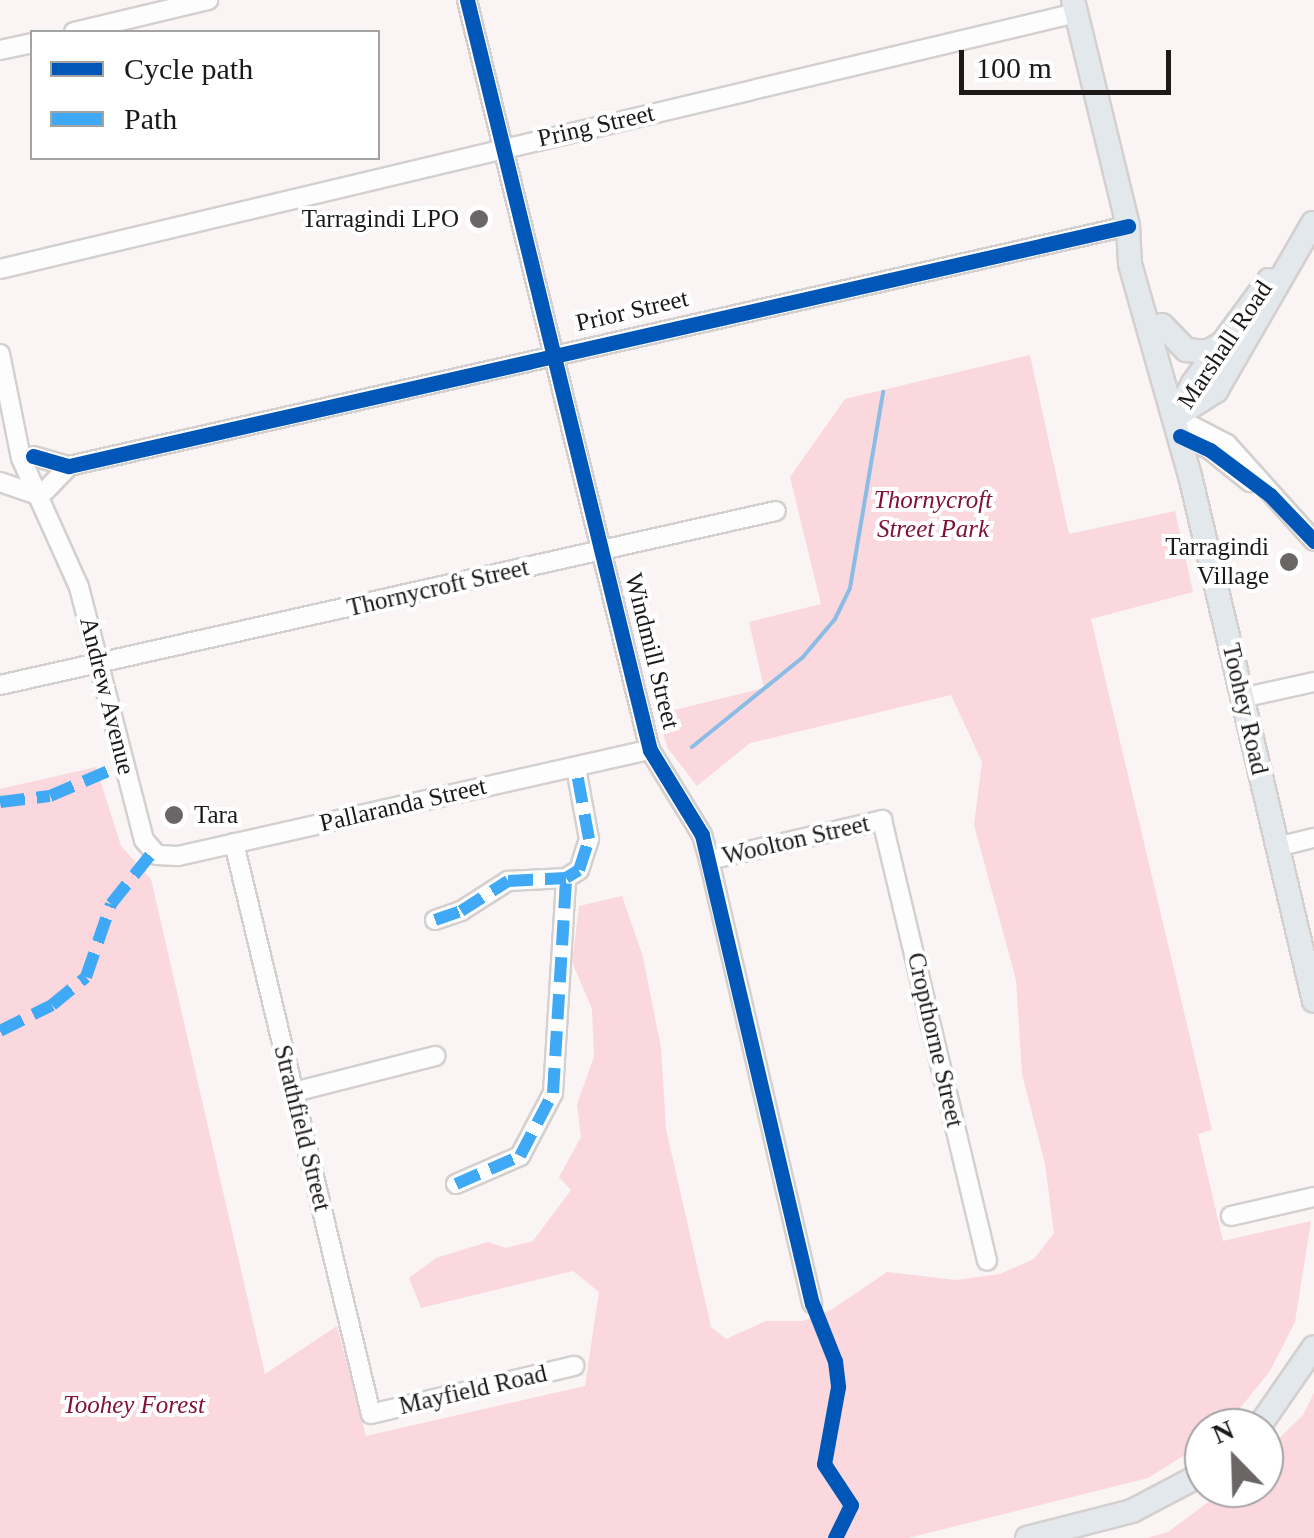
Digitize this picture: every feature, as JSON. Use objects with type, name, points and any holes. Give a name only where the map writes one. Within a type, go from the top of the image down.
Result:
[{"type":"main road","name":"Toohey Road","points":[[1075,6],[1128,226],[1162,325],[1175,380],[1177,423]]},
{"type":"main road","name":"Marshall Road","points":[[1177,423],[1225,341],[1314,223]]},
{"type":"main road","name":"Marshall Road","points":[[1177,423],[1216,390],[1314,223]]},
{"type":"main road","name":"Toohey Road","points":[[1128,226],[1130,264],[1158,377],[1177,423],[1314,1002]]},
{"type":"main road","points":[[1162,325],[1190,351],[1207,352],[1225,341]]},
{"type":"main road","points":[[1272,1408],[1314,1347]]},
{"type":"main road","points":[[1027,1538],[1132,1511],[1184,1484]]},
{"type":"street","points":[[82,30],[208,0]]},
{"type":"street","name":"Windmill Street","points":[[467,0],[650,750],[702,835],[710,860],[812,1303]]},
{"type":"street","name":"Pring Street","points":[[0,269],[1075,6]]},
{"type":"street","points":[[0,50],[30,42]]},
{"type":"street","name":"Prior Street","points":[[27,456],[69,466],[1128,226]]},
{"type":"street","name":"Andrew Avenue","points":[[0,354],[15,420],[58,535],[99,664],[144,840],[157,856]]},
{"type":"street","points":[[1177,423],[1214,434],[1245,472],[1314,541]]},
{"type":"street","points":[[0,482],[27,456]]},
{"type":"street","points":[[0,482],[40,493],[69,466]]},
{"type":"street","name":"Thornycroft Street","points":[[0,685],[776,510]]},
{"type":"street","points":[[1242,698],[1314,682]]},
{"type":"street","name":"Pallaranda Street","points":[[157,856],[234,843],[650,750]]},
{"type":"street","points":[[456,1184],[520,1156],[554,1093],[566,878],[588,852],[576,768]]},
{"type":"street","name":"Woolton Street","points":[[710,860],[882,820]]},
{"type":"street","name":"Cropthorne Street","points":[[882,820],[987,1261]]},
{"type":"street","points":[[1277,847],[1314,838]]},
{"type":"street","name":"Strathfield Street","points":[[234,843],[371,1414]]},
{"type":"street","points":[[435,920],[461,912],[508,881],[566,878]]},
{"type":"street","points":[[294,1092],[436,1056]]},
{"type":"street","points":[[1231,1216],[1314,1197]]},
{"type":"street","name":"Mayfield Road","points":[[371,1414],[574,1366]]},
{"type":"green space","points":[[1030,355],[1069,534],[1175,511],[1193,592],[1091,619],[1212,1130],[1198,1134],[1223,1241],[1311,1221],[1295,1322],[1270,1371],[1240,1408],[1184,1408],[1184,1456],[1148,1478],[908,1538],[0,1538],[0,789],[96,767],[121,846],[151,879],[265,1374],[337,1326],[366,1436],[585,1386],[599,1292],[573,1271],[421,1308],[409,1278],[436,1258],[488,1242],[506,1248],[533,1241],[571,1190],[559,1177],[581,1137],[577,1104],[594,1057],[592,1009],[572,962],[579,906],[622,896],[643,957],[661,1048],[666,1129],[711,1327],[726,1339],[766,1321],[803,1321],[831,1310],[887,1272],[956,1280],[1000,1274],[1034,1259],[1054,1233],[1045,1164],[1022,1074],[1016,980],[974,825],[982,762],[951,695],[750,743],[697,786],[667,747],[658,714],[764,688],[749,622],[821,604],[790,477],[845,399]]},
{"type":"green space","points":[[1314,1393],[1314,1538],[1147,1538],[1168,1532],[1200,1508],[1284,1508],[1284,1434],[1303,1415]]},
{"type":"waterway","points":[[692,747],[803,657],[835,619],[850,588],[883,392]]},
{"type":"marked path","points":[[435,920],[461,911],[508,881],[566,878],[579,870],[589,839],[576,768]]},
{"type":"marked path","points":[[0,802],[50,796],[113,769]]},
{"type":"marked path","points":[[0,1031],[52,1005],[86,977],[111,904],[152,853]]},
{"type":"marked path","points":[[456,1184],[520,1156],[553,1093],[566,878]]},
{"type":"cycle path","points":[[467,0],[650,750],[702,835],[812,1303],[835,1361],[838,1387],[824,1464],[851,1505],[835,1538]]},
{"type":"cycle path","points":[[33,456],[69,466],[1128,226]]},
{"type":"cycle path","points":[[1180,436],[1210,450],[1270,495],[1314,541]]},
{"type":"place","name":"Tarragindi LPO","points":[[479,219]]},
{"type":"place","name":"Tarragindi Village","points":[[1289,562]]},
{"type":"place","name":"Tara","points":[[174,815]]},
{"type":"park label","name":"Thornycroft Street Park","points":[[933,516]]},
{"type":"park label","name":"Toohey Forest","points":[[134,1405]]}]
